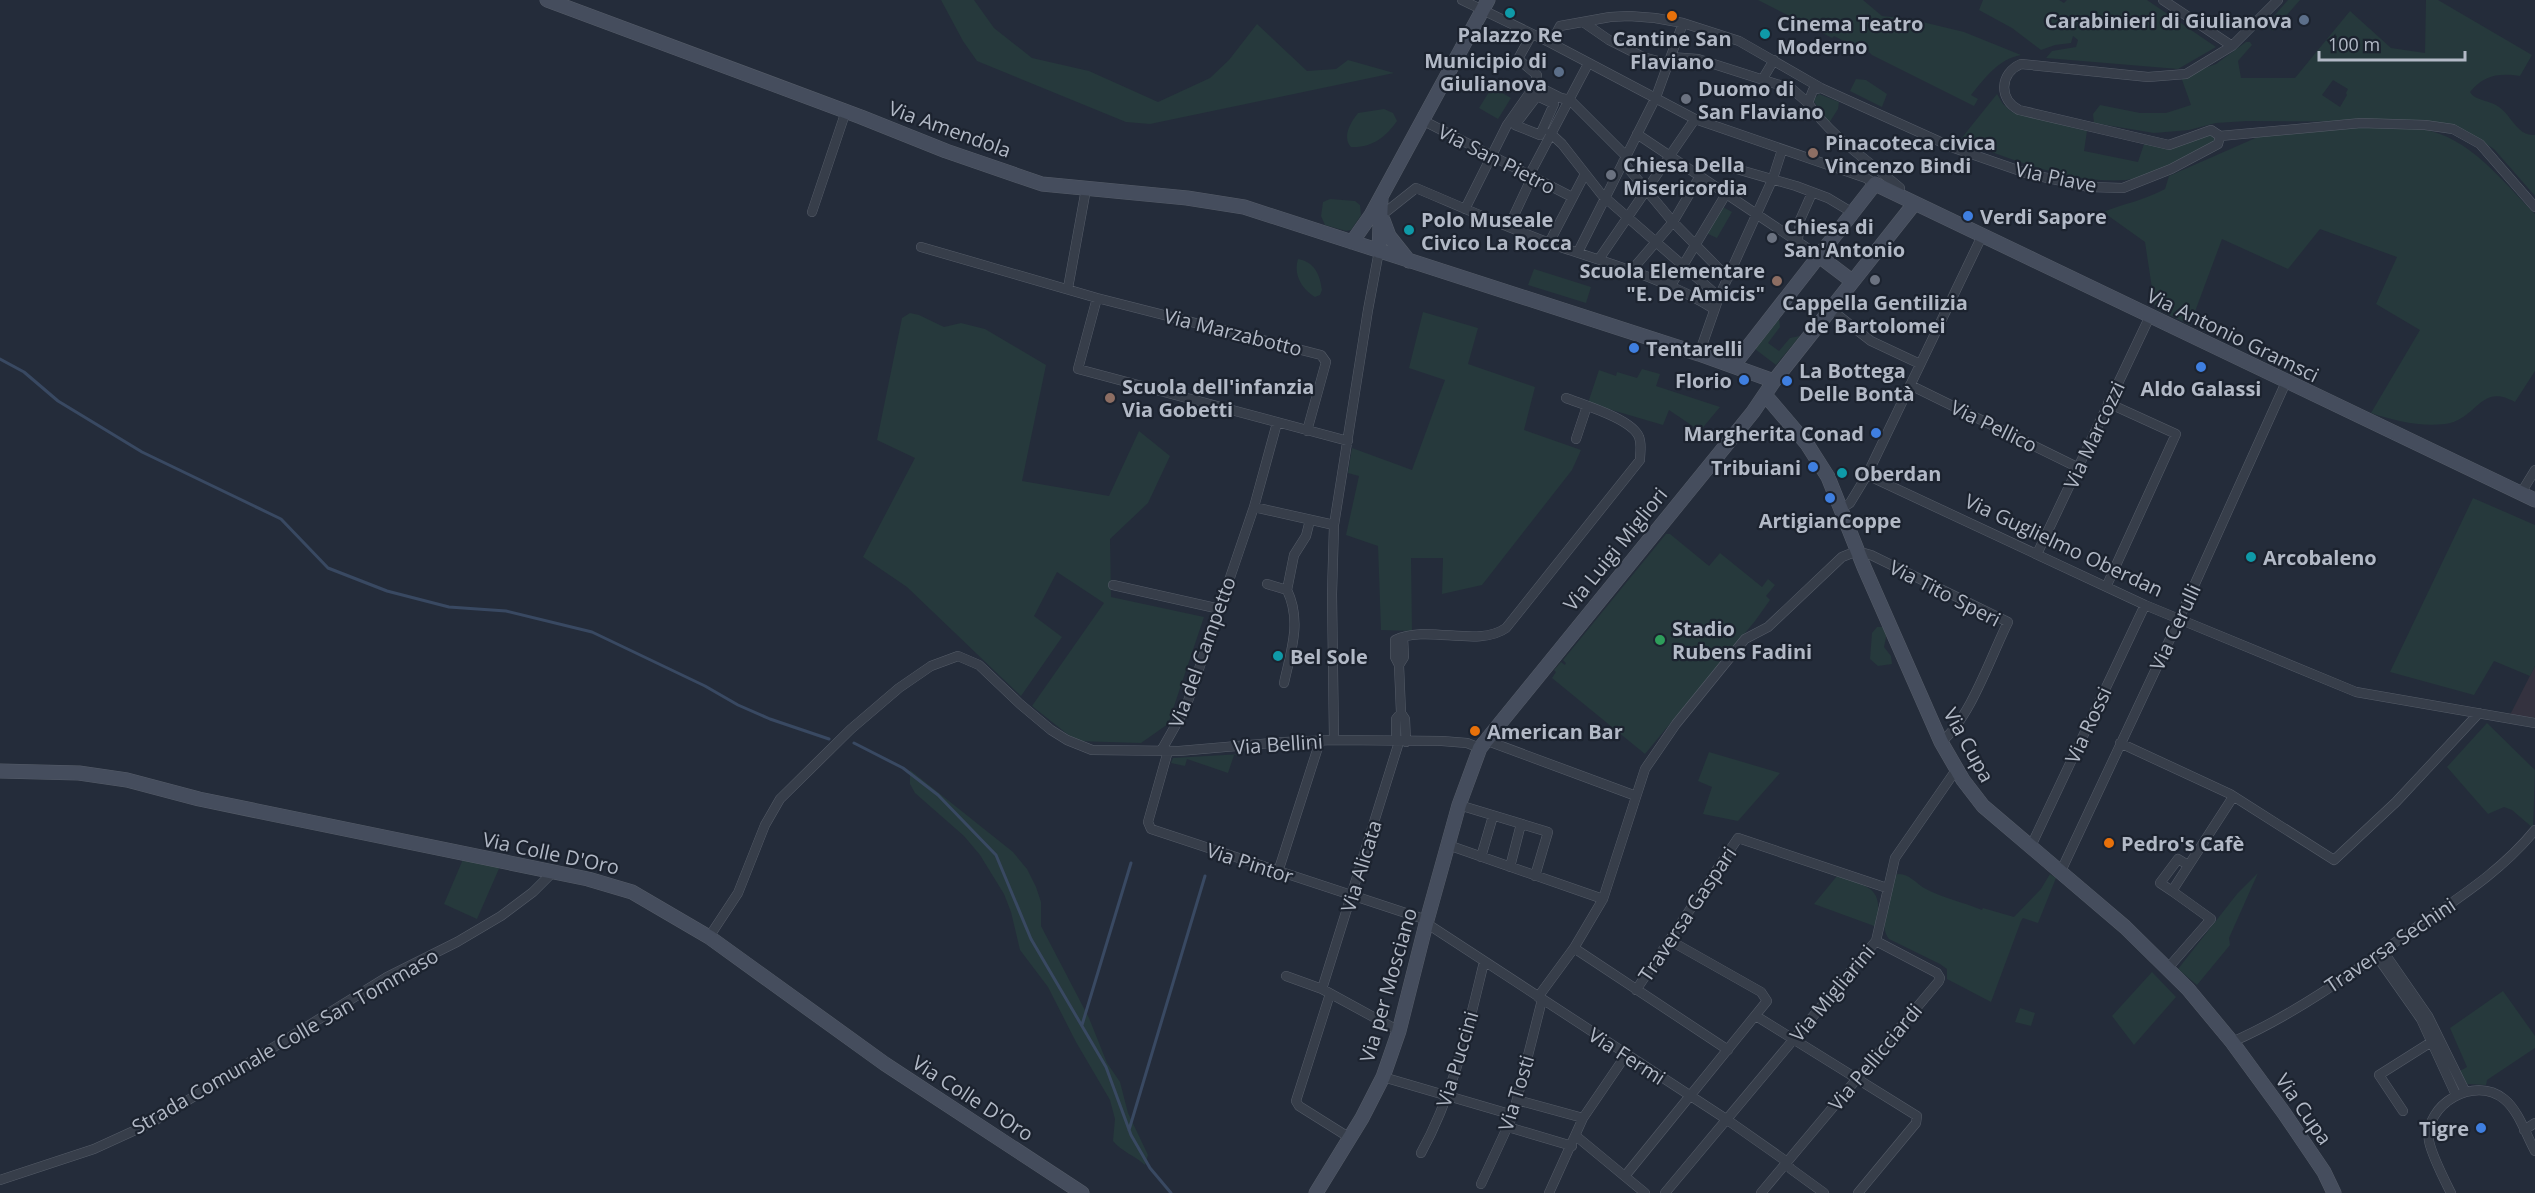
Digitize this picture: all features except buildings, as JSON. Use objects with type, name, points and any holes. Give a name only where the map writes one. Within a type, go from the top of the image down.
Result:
[{"type":"street","name":"Via Amendola","points":[[547,0],[846,111],[946,151],[1042,184],[1187,198],[1244,207],[1699,354],[1774,381]]},
{"type":"street","points":[[1462,0],[1485,5],[1532,34],[1695,119],[1866,178],[1875,184],[1900,188]]},
{"type":"street","points":[[2163,0],[2232,46]]},
{"type":"street","points":[[2278,0],[2232,46],[2186,74],[2148,77],[2021,64],[2009,70],[2003,91],[2008,102],[2019,110],[2169,145],[2211,130],[2220,136],[2361,123],[2424,125],[2453,129],[2480,144],[2535,207]]},
{"type":"street","points":[[1334,740],[1332,594],[1334,525],[1368,310],[1373,249],[1367,230],[1376,215],[1381,195],[1485,5]]},
{"type":"street","name":"Via Piave","points":[[1551,43],[1560,26],[1610,16],[1655,18],[1683,23],[1739,41],[1821,88],[1954,148],[2029,174],[2089,187],[2123,188],[2171,170],[2218,144],[2220,136]]},
{"type":"street","points":[[1583,22],[1609,40],[1643,57],[1670,60],[1698,59],[1797,93],[1808,103],[1832,134],[1900,188],[1914,204]]},
{"type":"street","points":[[1578,252],[1656,97],[1670,60],[1670,53],[1683,23]]},
{"type":"street","points":[[1465,209],[1491,156],[1535,85],[1537,75],[1518,59],[1532,34]]},
{"type":"street","points":[[1762,80],[1774,60]]},
{"type":"street","points":[[1509,226],[1532,177],[1531,172],[1588,64]]},
{"type":"street","points":[[1535,85],[1570,100],[1624,159],[1673,222],[1728,278]]},
{"type":"street","points":[[1808,103],[1813,90],[1821,88]]},
{"type":"street","points":[[1537,96],[1554,104],[1540,135],[1511,125],[1537,96]]},
{"type":"street","points":[[812,213],[846,111]]},
{"type":"street","points":[[1599,259],[1695,119]]},
{"type":"street","name":"Via San Pietro","points":[[1422,120],[1572,198]]},
{"type":"street","points":[[1511,125],[1545,144]]},
{"type":"street","points":[[1550,134],[1562,144],[1605,198],[1629,216],[1719,297]]},
{"type":"street","points":[[1637,134],[1798,239],[1852,281]]},
{"type":"street","points":[[1699,354],[1714,309],[1758,215],[1782,150]]},
{"type":"street","points":[[1863,158],[1872,171],[1875,184]]},
{"type":"street","points":[[1733,168],[1773,178],[1828,198],[1853,213]]},
{"type":"street","points":[[1550,243],[1585,174]]},
{"type":"street","points":[[1631,271],[1673,222],[1700,176]]},
{"type":"street","points":[[1733,366],[1875,184]]},
{"type":"street","name":"Via Antonio Gramsci","points":[[1875,184],[2535,500]]},
{"type":"street","points":[[1352,242],[1376,215],[1416,188],[1550,243],[1631,271],[1714,309]]},
{"type":"street","points":[[1068,288],[1086,189]]},
{"type":"street","points":[[1798,239],[1800,220],[1812,193]]},
{"type":"street","points":[[1670,287],[1697,247],[1726,194]]},
{"type":"street","name":"Via Luigi Migliori","points":[[1482,744],[1766,396],[1774,381],[1914,204]]},
{"type":"street","points":[[1376,215],[1409,261]]},
{"type":"street","points":[[1766,396],[1815,455],[1842,508],[1850,503],[1867,475],[1982,236]]},
{"type":"street","name":"Via Marzabotto","points":[[921,247],[1097,298],[1321,355],[1326,362],[1307,430]]},
{"type":"street","points":[[1097,298],[1078,369],[1348,441]]},
{"type":"street","points":[[1830,309],[1871,341],[1920,364]]},
{"type":"street","name":"Via Marcozzi","points":[[2037,554],[2150,316]]},
{"type":"street","name":"Via Cerulli","points":[[2061,871],[2179,619],[2286,382]]},
{"type":"street","name":"Via Pellico","points":[[1910,385],[2079,468]]},
{"type":"street","points":[[1566,398],[1587,406],[1576,440]]},
{"type":"street","points":[[2107,585],[2176,434],[2108,403]]},
{"type":"street","name":"Via Alicata","points":[[1350,1138],[1299,1106],[1296,1101],[1352,895],[1400,742],[1396,719],[1401,714],[1399,664],[1404,657],[1403,637],[1493,635],[1506,628],[1640,460],[1641,446],[1638,435],[1630,425],[1587,406]]},
{"type":"street","name":"Via del Campetto","points":[[709,937],[738,893],[765,825],[780,799],[851,729],[899,688],[931,666],[958,656],[979,665],[1051,730],[1082,747],[1102,751],[1165,751],[1186,707],[1220,609],[1254,507],[1277,423]]},
{"type":"street","points":[[2520,493],[2535,470]]},
{"type":"street","name":"Via Guglielmo Oberdan","points":[[1867,475],[2145,604],[2356,692],[2535,723]]},
{"type":"street","points":[[1254,507],[1334,525]]},
{"type":"street","name":"Via Cupa","points":[[1842,508],[1857,551],[1941,742],[1956,770],[1983,806],[2061,871],[2169,968],[2232,1042],[2304,1142],[2324,1172],[2334,1193]]},
{"type":"street","points":[[1284,683],[1294,640],[1294,606],[1287,590],[1294,555],[1306,536],[1310,520]]},
{"type":"street","points":[[1540,998],[1574,948],[1603,899],[1645,769],[1658,748],[1745,639],[1768,627],[1833,564],[1842,557],[1857,551]]},
{"type":"street","name":"Via Tito Speri","points":[[1857,551],[1871,555],[2008,622],[1964,714],[1941,742]]},
{"type":"street","points":[[1267,584],[1287,590]]},
{"type":"street","points":[[1113,585],[1220,609]]},
{"type":"street","name":"Via Rossi","points":[[2031,846],[2145,604]]},
{"type":"street","points":[[2120,743],[2206,780],[2334,860],[2396,802],[2479,713]]},
{"type":"street","name":"Via Bellini","points":[[1165,751],[1334,740],[1482,744],[1636,795]]},
{"type":"street","points":[[1278,872],[1320,741]]},
{"type":"street","name":"Via per Mosciano","points":[[1317,1193],[1383,1077],[1399,1031],[1426,922],[1459,805],[1482,744]]},
{"type":"street","name":"Via Pintor","points":[[1165,751],[1148,822],[1151,829],[1352,895],[1426,922]]},
{"type":"street","name":"Via Migliarini","points":[[1665,1193],[1876,940],[1892,865],[1899,849],[1956,770]]},
{"type":"street","name":"Via Colle D'Oro","points":[[0,771],[79,773],[128,780],[199,799],[553,872],[632,892],[709,937],[885,1064],[1082,1193]]},
{"type":"street","points":[[2172,891],[2234,797]]},
{"type":"street","points":[[1459,805],[1548,832],[1535,876]]},
{"type":"street","points":[[1481,857],[1493,816]]},
{"type":"street","points":[[1510,867],[1521,824]]},
{"type":"street","name":"Traversa Sechini","points":[[2232,1042],[2261,1029],[2380,953],[2506,862],[2535,830]]},
{"type":"street","name":"Traversa Gaspari","points":[[1636,990],[1738,838],[1887,888]]},
{"type":"street","points":[[1448,845],[1603,899]]},
{"type":"street","points":[[2169,968],[2211,919],[2160,883],[2178,859],[2188,865]]},
{"type":"street","name":"Strada Comunale Colle San Tommaso","points":[[0,1180],[94,1149],[151,1123],[387,977],[457,942],[501,916],[533,892],[553,872]]},
{"type":"street","name":"Via Fermi","points":[[1426,922],[1726,1119],[1824,1193]]},
{"type":"street","points":[[1625,1176],[1767,1001],[1761,992],[1669,940]]},
{"type":"street","name":"Via Pellicciardi","points":[[1761,1193],[1940,978],[1937,973],[1876,940]]},
{"type":"street","points":[[1574,948],[1728,1050]]},
{"type":"street","points":[[2380,953],[2428,1017],[2435,1039],[2460,1093]]},
{"type":"street","name":"Via Puccini","points":[[1421,1153],[1448,1095],[1468,1032],[1484,962]]},
{"type":"street","points":[[1286,976],[1326,992],[1399,1031]]},
{"type":"street","name":"Via Tosti","points":[[1481,1184],[1514,1115],[1540,998]]},
{"type":"street","points":[[1756,1016],[1914,1113],[1918,1121],[1858,1193]]},
{"type":"street","points":[[2403,1111],[2379,1075],[2435,1039]]},
{"type":"street","points":[[1549,1193],[1583,1118],[1626,1055]]},
{"type":"street","points":[[1383,1077],[1514,1115]]},
{"type":"street","points":[[2451,1193],[2429,1141],[2433,1116],[2460,1093],[2492,1092],[2504,1099],[2535,1151]]},
{"type":"street","points":[[1517,1100],[1583,1118]]},
{"type":"street","points":[[2524,1130],[2535,1123]]},
{"type":"street","points":[[1508,1127],[1572,1146]]},
{"type":"street","points":[[1576,1136],[1645,1193]]},
{"type":"shaded area","points":[[941,0],[974,0],[994,28],[1032,58],[1089,71],[1158,102],[1210,78],[1229,60],[1257,24],[1307,71],[1336,69],[1348,60],[1394,73],[1150,124],[1126,122],[977,61],[963,41]]},
{"type":"shaded area","points":[[1758,0],[1863,0],[1882,16],[1910,19],[1964,32],[2021,55],[2005,61],[1987,76],[1971,95],[1978,99],[1974,106],[1872,55],[1864,47],[1856,47],[1834,36],[1832,38]]},
{"type":"shaded area","points":[[1983,0],[2059,0],[2064,3],[2067,0],[2147,0],[2216,47],[2178,69],[2046,58],[2052,51],[2076,47],[2078,40],[2073,36],[2071,43],[2041,50],[2012,28],[1979,10]]},
{"type":"shaded area","points":[[2288,0],[2300,0],[2273,31],[2266,25]]},
{"type":"shaded area","points":[[2426,0],[2438,0],[2532,55],[2520,76],[2492,76],[2475,86],[2470,92],[2475,97],[2499,107],[2519,129],[2535,135],[2535,196],[2494,149],[2466,131],[2425,122],[2247,121],[2216,123],[2189,130],[2154,133],[2094,123],[2093,114],[2100,105],[2140,113],[2166,113],[2191,105],[2181,77],[2216,64],[2246,42],[2252,45],[2238,61],[2241,78],[2295,78],[2350,11],[2391,48],[2425,53]],"holes":[[[2333,80],[2348,89],[2340,107],[2322,95]]]},
{"type":"shaded area","points":[[1856,79],[1866,80],[1887,94],[1882,107],[1850,91]]},
{"type":"shaded area","points":[[1492,87],[1511,98],[1498,119],[1479,108]]},
{"type":"shaded area","points":[[1819,94],[1839,102],[1838,109],[1829,123],[1813,100]]},
{"type":"shaded area","points":[[1997,94],[2012,112],[2087,131],[2084,151],[2138,162],[2144,144],[2213,135],[2216,136],[2215,141],[2171,164],[2136,178],[2105,180],[2062,174],[2020,162],[1960,140]]},
{"type":"shaded area","points":[[1384,109],[1393,113],[1397,121],[1393,127],[1383,137],[1366,146],[1351,147],[1347,134],[1358,113]]},
{"type":"shaded area","points":[[2362,126],[2422,129],[2455,141],[2484,162],[2535,214],[2535,371],[2515,402],[2494,396],[2486,399],[2456,421],[2436,425],[2408,423],[2371,413],[2420,330],[2376,304],[2397,257],[2320,229],[2288,269],[2222,239],[2190,325],[2155,308],[2145,242],[2103,212],[2157,193],[2165,189],[2169,176],[2260,136]]},
{"type":"shaded area","points":[[1330,199],[1355,201],[1360,205],[1361,215],[1351,230],[1346,231],[1325,225],[1321,216],[1323,202]]},
{"type":"shaded area","points":[[1721,206],[1732,212],[1717,238],[1706,233]]},
{"type":"shaded area","points":[[1298,259],[1309,263],[1316,270],[1322,290],[1320,295],[1315,297],[1303,286],[1297,271]]},
{"type":"shaded area","points":[[1534,269],[1591,287],[1586,303],[1528,285]]},
{"type":"shaded area","points":[[1423,312],[1478,328],[1468,364],[1535,387],[1524,430],[1581,450],[1572,470],[1482,585],[1442,594],[1443,558],[1411,558],[1412,631],[1381,630],[1378,546],[1346,535],[1359,476],[1348,473],[1352,448],[1412,470],[1445,380],[1409,368]]},
{"type":"shaded area","points":[[910,313],[944,327],[961,323],[985,329],[1046,365],[1022,481],[1109,496],[1139,431],[1170,456],[1148,503],[1110,539],[1111,597],[1204,617],[1168,724],[1141,743],[1076,741],[1032,706],[1104,603],[1057,572],[1034,616],[1062,637],[1021,696],[907,587],[863,557],[915,458],[877,440],[902,318]]},
{"type":"shaded area","points":[[1779,318],[1780,327],[1768,343],[1779,351],[1790,338],[1800,336],[1776,365],[1755,349]]},
{"type":"shaded area","points":[[1642,369],[1660,374],[1656,386],[1720,407],[1700,431],[1669,410],[1663,425],[1588,403],[1599,370],[1616,376],[1617,372],[1637,378]]},
{"type":"shaded area","points":[[2473,498],[2535,525],[2535,666],[2530,676],[2494,661],[2474,695],[2390,672]]},
{"type":"shaded area","name":"Stadio Rubens Fadini","points":[[1666,534],[1670,534],[1709,566],[1720,553],[1762,587],[1768,579],[1775,585],[1766,596],[1770,600],[1755,621],[1645,754],[1552,678],[1556,672],[1554,670],[1561,662],[1565,665],[1563,660]]},
{"type":"shaded area","points":[[1877,627],[1883,627],[1887,633],[1884,647],[1891,656],[1892,664],[1878,666],[1870,659],[1872,633]]},
{"type":"shaded area","points":[[2535,666],[2535,718],[2510,715]]},
{"type":"shaded area","points":[[2487,723],[2535,770],[2533,828],[2512,810],[2504,807],[2488,814],[2447,767]]},
{"type":"shaded area","points":[[1709,752],[1780,773],[1738,821],[1703,814],[1712,787],[1698,781]]},
{"type":"shaded area","points":[[1242,754],[1241,756],[1234,755],[1228,773],[1187,759],[1185,766],[1171,763],[1173,758]]},
{"type":"shaded area","points":[[910,770],[1013,852],[1027,869],[1041,902],[1041,926],[1089,1018],[1107,1063],[1120,1082],[1128,1113],[1148,1155],[1145,1165],[1113,1141],[1115,1119],[1110,1100],[1076,1042],[1048,987],[1020,950],[1004,894],[980,855],[964,836],[915,793],[910,784]]},
{"type":"shaded area","points":[[464,857],[501,864],[477,919],[444,904]]},
{"type":"shaded area","points":[[2258,873],[2229,938],[2230,945],[2197,985],[2178,969],[2237,894]]},
{"type":"shaded area","points":[[2050,874],[2056,878],[2038,923],[2023,918],[2021,921],[1991,1002],[1947,979],[1947,969],[1940,964],[1889,939],[1884,925],[1885,908],[1894,875],[1909,877],[1938,895],[1982,910],[1983,908],[2014,917],[2041,889]]},
{"type":"shaded area","points":[[1837,876],[1866,887],[1876,896],[1877,927],[1814,904]]},
{"type":"shaded area","points":[[2152,972],[2176,997],[2134,1045],[2112,1016]]},
{"type":"shaded area","points":[[2503,991],[2535,1036],[2535,1048],[2487,1080],[2486,1085],[2467,1084],[2460,1071],[2467,1067],[2450,1028]]},
{"type":"shaded area","points":[[2020,1008],[2035,1013],[2031,1026],[2015,1022]]},
{"type":"waterway","points":[[0,359],[24,372],[58,401],[142,452],[281,519],[328,568],[387,591],[449,607],[506,611],[592,632],[705,686],[738,705],[770,719],[829,739]]},
{"type":"waterway","points":[[854,743],[903,768],[938,795],[996,855],[1031,939],[1106,1067],[1131,1135],[1150,1168],[1171,1193]]},
{"type":"waterway","points":[[1082,1025],[1131,863]]},
{"type":"waterway","points":[[1129,1130],[1205,876]]},
{"type":"place","name":"Palazzo Re","points":[[1510,13]]},
{"type":"place","name":"Cantine San Flaviano","points":[[1672,16]]},
{"type":"place","name":"Carabinieri di Giulianova","points":[[2304,20]]},
{"type":"place","name":"Cinema Teatro Moderno","points":[[1765,34]]},
{"type":"place","name":"Municipio di Giulianova","points":[[1559,72]]},
{"type":"place","name":"Duomo di San Flaviano","points":[[1686,99]]},
{"type":"place","name":"Pinacoteca civica Vincenzo Bindi","points":[[1813,153]]},
{"type":"place","name":"Chiesa Della Misericordia","points":[[1611,175]]},
{"type":"place","name":"Verdi Sapore","points":[[1968,216]]},
{"type":"place","name":"Polo Museale Civico La Rocca","points":[[1409,230]]},
{"type":"place","name":"Chiesa di San'Antonio","points":[[1772,238]]},
{"type":"place","name":"Cappella Gentilizia de Bartolomei","points":[[1875,280]]},
{"type":"place","name":"Scuola Elementare \"E. De Amicis\"","points":[[1777,281]]},
{"type":"place","name":"Tentarelli","points":[[1634,348]]},
{"type":"place","name":"Aldo Galassi","points":[[2201,367]]},
{"type":"place","name":"Florio","points":[[1744,380]]},
{"type":"place","name":"La Bottega Delle Bontà","points":[[1787,381]]},
{"type":"place","name":"Scuola dell'infanzia Via Gobetti","points":[[1110,398]]},
{"type":"place","name":"Margherita Conad","points":[[1876,433]]},
{"type":"place","name":"Tribuiani","points":[[1813,467]]},
{"type":"place","name":"Oberdan","points":[[1842,473]]},
{"type":"place","name":"ArtigianCoppe","points":[[1830,498]]},
{"type":"place","name":"Arcobaleno","points":[[2251,557]]},
{"type":"place","name":"Stadio Rubens Fadini","points":[[1660,640]]},
{"type":"place","name":"Bel Sole","points":[[1278,656]]},
{"type":"place","name":"American Bar","points":[[1475,731]]},
{"type":"place","name":"Pedro's Cafè","points":[[2109,843]]},
{"type":"place","name":"Tigre","points":[[2481,1128]]}]
